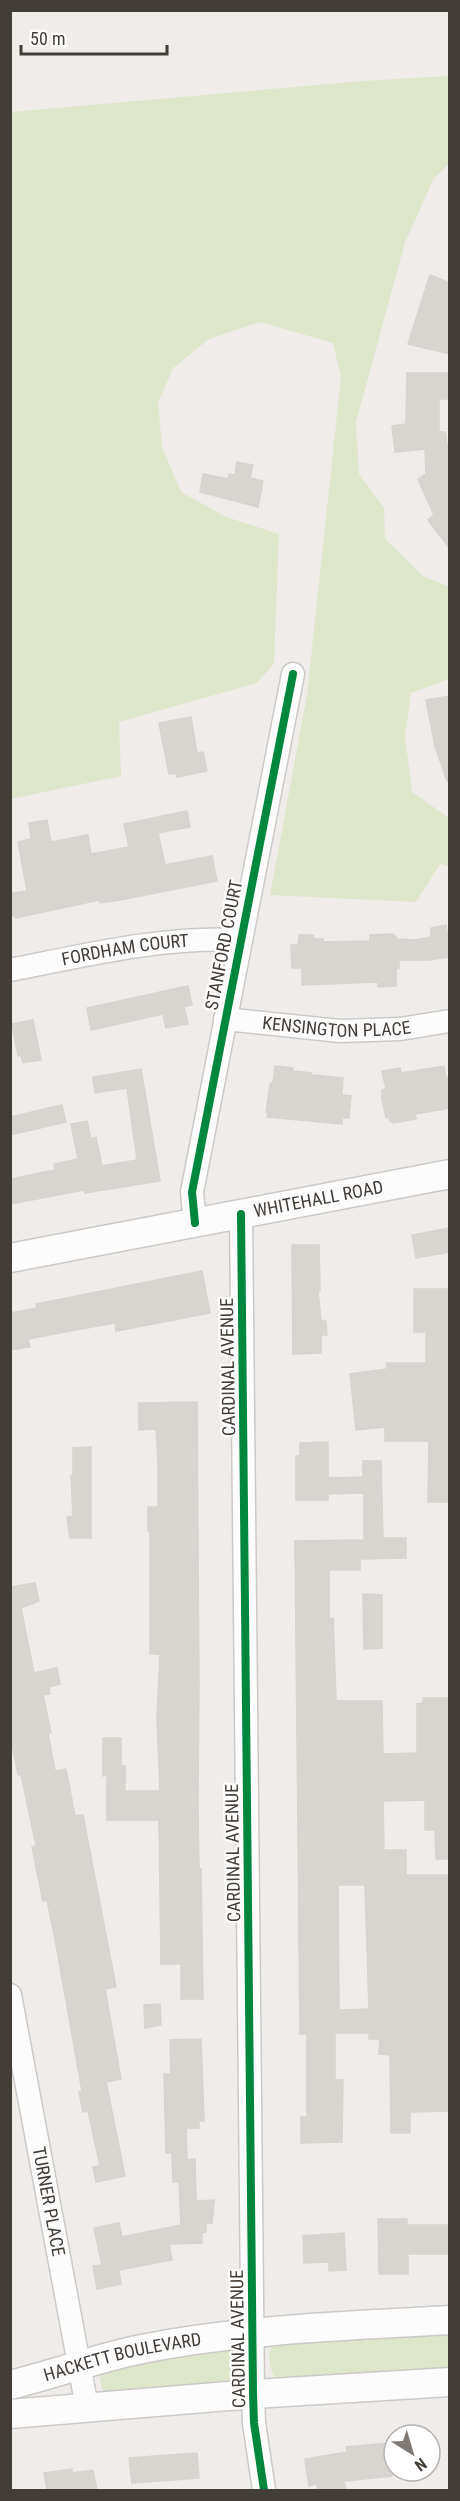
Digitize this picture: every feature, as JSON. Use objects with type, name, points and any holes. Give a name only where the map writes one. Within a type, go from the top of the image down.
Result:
[{"type":"street","name":"STANFORD COURT","points":[[195,1223],[192,1192],[293,674]]},
{"type":"street","name":"FORDHAM COURT","points":[[10,970],[165,942],[208,939],[241,940]]},
{"type":"street","name":"KENSINGTON PLACE","points":[[225,1019],[340,1031],[394,1029],[450,1021]]},
{"type":"street","name":"WHITEHALL ROAD","points":[[10,1258],[450,1174]]},
{"type":"street","name":"CARDINAL AVENUE","points":[[241,1214],[254,2423],[264,2490]]},
{"type":"street","name":"TURNER PLACE","points":[[10,1995],[87,2407]]},
{"type":"street","name":"HACKETT BOULEVARD","points":[[10,2385],[141,2349],[254,2332],[450,2320]]},
{"type":"street","name":"HACKETT BOULEVARD","points":[[10,2414],[254,2394],[450,2382]]},
{"type":"green space","points":[[449,76],[449,164],[434,178],[405,242],[356,422],[359,474],[384,508],[385,539],[423,576],[449,587],[449,679],[411,693],[405,736],[412,792],[449,818],[449,866],[440,864],[416,902],[270,895],[307,695],[341,377],[333,343],[260,322],[209,339],[173,368],[158,403],[162,447],[181,492],[226,517],[279,534],[274,663],[257,683],[119,722],[121,776],[11,799],[11,112],[363,81]]},
{"type":"green space","points":[[449,2329],[449,2374],[276,2381],[271,2366],[270,2351],[274,2342]]},
{"type":"green space","points":[[231,2350],[233,2382],[105,2394],[102,2387],[101,2374],[105,2368],[120,2361],[168,2354]]},
{"type":"building","points":[[430,275],[450,283],[450,354],[408,344]]},
{"type":"building","points":[[407,373],[450,373],[450,399],[439,399],[439,432],[445,432],[450,464],[450,549],[428,520],[434,515],[418,479],[426,474],[425,449],[395,452],[392,426],[406,424]]},
{"type":"building","points":[[237,462],[253,465],[250,478],[263,481],[258,507],[200,492],[203,474],[228,479],[229,474],[235,475]]},
{"type":"building","points":[[450,696],[450,781],[447,781],[435,746],[426,700]]},
{"type":"building","points":[[191,717],[197,753],[203,752],[207,771],[177,777],[176,773],[169,774],[159,723]]},
{"type":"building","points":[[187,811],[190,827],[158,833],[165,865],[212,856],[217,881],[120,900],[100,903],[99,900],[15,918],[15,915],[10,916],[10,894],[27,891],[18,842],[31,839],[29,823],[47,820],[51,842],[88,835],[91,854],[129,847],[124,824]]},
{"type":"building","points":[[446,925],[447,932],[450,932],[450,957],[399,960],[399,968],[396,969],[396,986],[378,987],[378,982],[302,985],[302,968],[292,968],[291,945],[298,945],[299,935],[313,935],[314,939],[323,939],[323,942],[370,941],[370,935],[393,934],[397,939],[415,940],[431,937],[431,928]]},
{"type":"building","points":[[188,986],[192,1005],[184,1007],[188,1024],[166,1028],[163,1014],[91,1030],[87,1008]]},
{"type":"building","points":[[33,1020],[41,1060],[23,1063],[21,1055],[18,1056],[12,1024]]},
{"type":"building","points":[[275,1066],[293,1068],[293,1071],[311,1073],[311,1075],[343,1078],[342,1095],[351,1096],[349,1118],[342,1118],[342,1124],[267,1117],[269,1091],[273,1083]]},
{"type":"building","points":[[444,1066],[446,1078],[450,1077],[450,1108],[415,1114],[416,1119],[394,1123],[389,1117],[386,1118],[382,1090],[386,1089],[382,1071],[400,1068],[401,1073]]},
{"type":"building","points":[[141,1069],[160,1181],[85,1193],[84,1190],[10,1204],[10,1179],[55,1170],[54,1164],[78,1159],[71,1124],[87,1121],[91,1139],[96,1137],[102,1166],[137,1160],[127,1088],[95,1093],[93,1077]]},
{"type":"building","points":[[62,1105],[66,1122],[10,1135],[10,1117]]},
{"type":"building","points":[[450,1228],[450,1252],[416,1258],[412,1235]]},
{"type":"building","points":[[292,1245],[319,1245],[320,1291],[318,1291],[321,1321],[326,1321],[327,1335],[321,1335],[321,1353],[293,1354]]},
{"type":"building","points":[[202,1271],[210,1313],[116,1331],[115,1323],[70,1331],[28,1339],[30,1347],[10,1350],[10,1313],[37,1308],[36,1304]]},
{"type":"building","points":[[414,1289],[450,1289],[450,1502],[428,1502],[429,1441],[385,1441],[385,1427],[356,1430],[350,1374],[387,1369],[387,1363],[426,1363],[426,1332],[414,1332]]},
{"type":"building","points":[[197,1402],[198,1802],[203,1999],[181,1999],[181,1964],[161,1964],[159,1820],[107,1820],[107,1775],[103,1776],[103,1738],[121,1738],[121,1766],[125,1766],[125,1791],[160,1791],[157,1719],[160,1654],[150,1654],[150,1531],[148,1531],[148,1507],[158,1507],[158,1460],[156,1429],[139,1430],[139,1403]]},
{"type":"building","points":[[328,1442],[328,1478],[363,1477],[363,1461],[381,1461],[383,1538],[406,1538],[406,1558],[360,1559],[360,1570],[329,1570],[329,1619],[333,1618],[336,1701],[382,1701],[383,1754],[417,1753],[417,1704],[423,1703],[423,1698],[450,1698],[450,1859],[436,1859],[435,1830],[425,1830],[425,1800],[383,1801],[384,1850],[406,1850],[406,1875],[450,1875],[450,2111],[410,2112],[410,2133],[391,2133],[390,2055],[379,2054],[380,2039],[369,2039],[369,2033],[335,2033],[335,2080],[343,2080],[342,2142],[301,2143],[301,2117],[307,2117],[307,2034],[300,2034],[295,1541],[364,1540],[364,1493],[328,1494],[328,1500],[296,1500],[296,1456],[300,1456],[300,1443]],"holes":[[[338,1885],[365,1885],[369,2009],[339,2010]]]},
{"type":"building","points":[[91,1447],[91,1538],[70,1538],[67,1517],[73,1516],[71,1476],[73,1476],[73,1448]]},
{"type":"building","points":[[35,1583],[39,1601],[21,1608],[34,1673],[57,1668],[60,1684],[49,1687],[50,1694],[43,1695],[51,1733],[48,1733],[55,1771],[66,1769],[75,1816],[83,1815],[116,1987],[105,1989],[121,2079],[106,2082],[125,2176],[96,2182],[93,2167],[100,2166],[88,2111],[83,2112],[79,2092],[82,2091],[55,1939],[47,1900],[43,1901],[32,1847],[36,1846],[10,1734],[10,1587]]},
{"type":"building","points":[[363,1594],[382,1595],[382,1648],[364,1649]]},
{"type":"building","points":[[160,2004],[161,2025],[145,2028],[144,2005]]},
{"type":"building","points":[[201,2039],[204,2121],[199,2121],[199,2128],[186,2128],[187,2160],[195,2159],[196,2201],[214,2200],[212,2223],[206,2223],[206,2232],[202,2233],[202,2243],[169,2244],[172,2260],[119,2270],[121,2284],[97,2289],[93,2266],[102,2265],[94,2228],[119,2223],[122,2237],[181,2225],[179,2182],[173,2182],[172,2153],[166,2153],[164,2074],[171,2074],[170,2040]]},
{"type":"building","points":[[378,2219],[407,2219],[407,2225],[450,2225],[450,2254],[408,2254],[408,2274],[379,2274]]},
{"type":"building","points":[[344,2233],[346,2270],[329,2271],[329,2262],[304,2263],[303,2236]]},
{"type":"building","points":[[382,2444],[382,2477],[344,2481],[346,2490],[318,2490],[317,2484],[309,2486],[305,2459],[347,2452],[346,2447]]},
{"type":"building","points":[[197,2453],[199,2478],[132,2483],[129,2458]]},
{"type":"building","points":[[72,2469],[72,2473],[93,2470],[97,2490],[47,2490],[44,2473]]},
{"type":"cycle path","points":[[195,1223],[192,1192],[293,674]]},
{"type":"cycle path","points":[[241,1214],[253,2394],[254,2423],[264,2490]]}]
